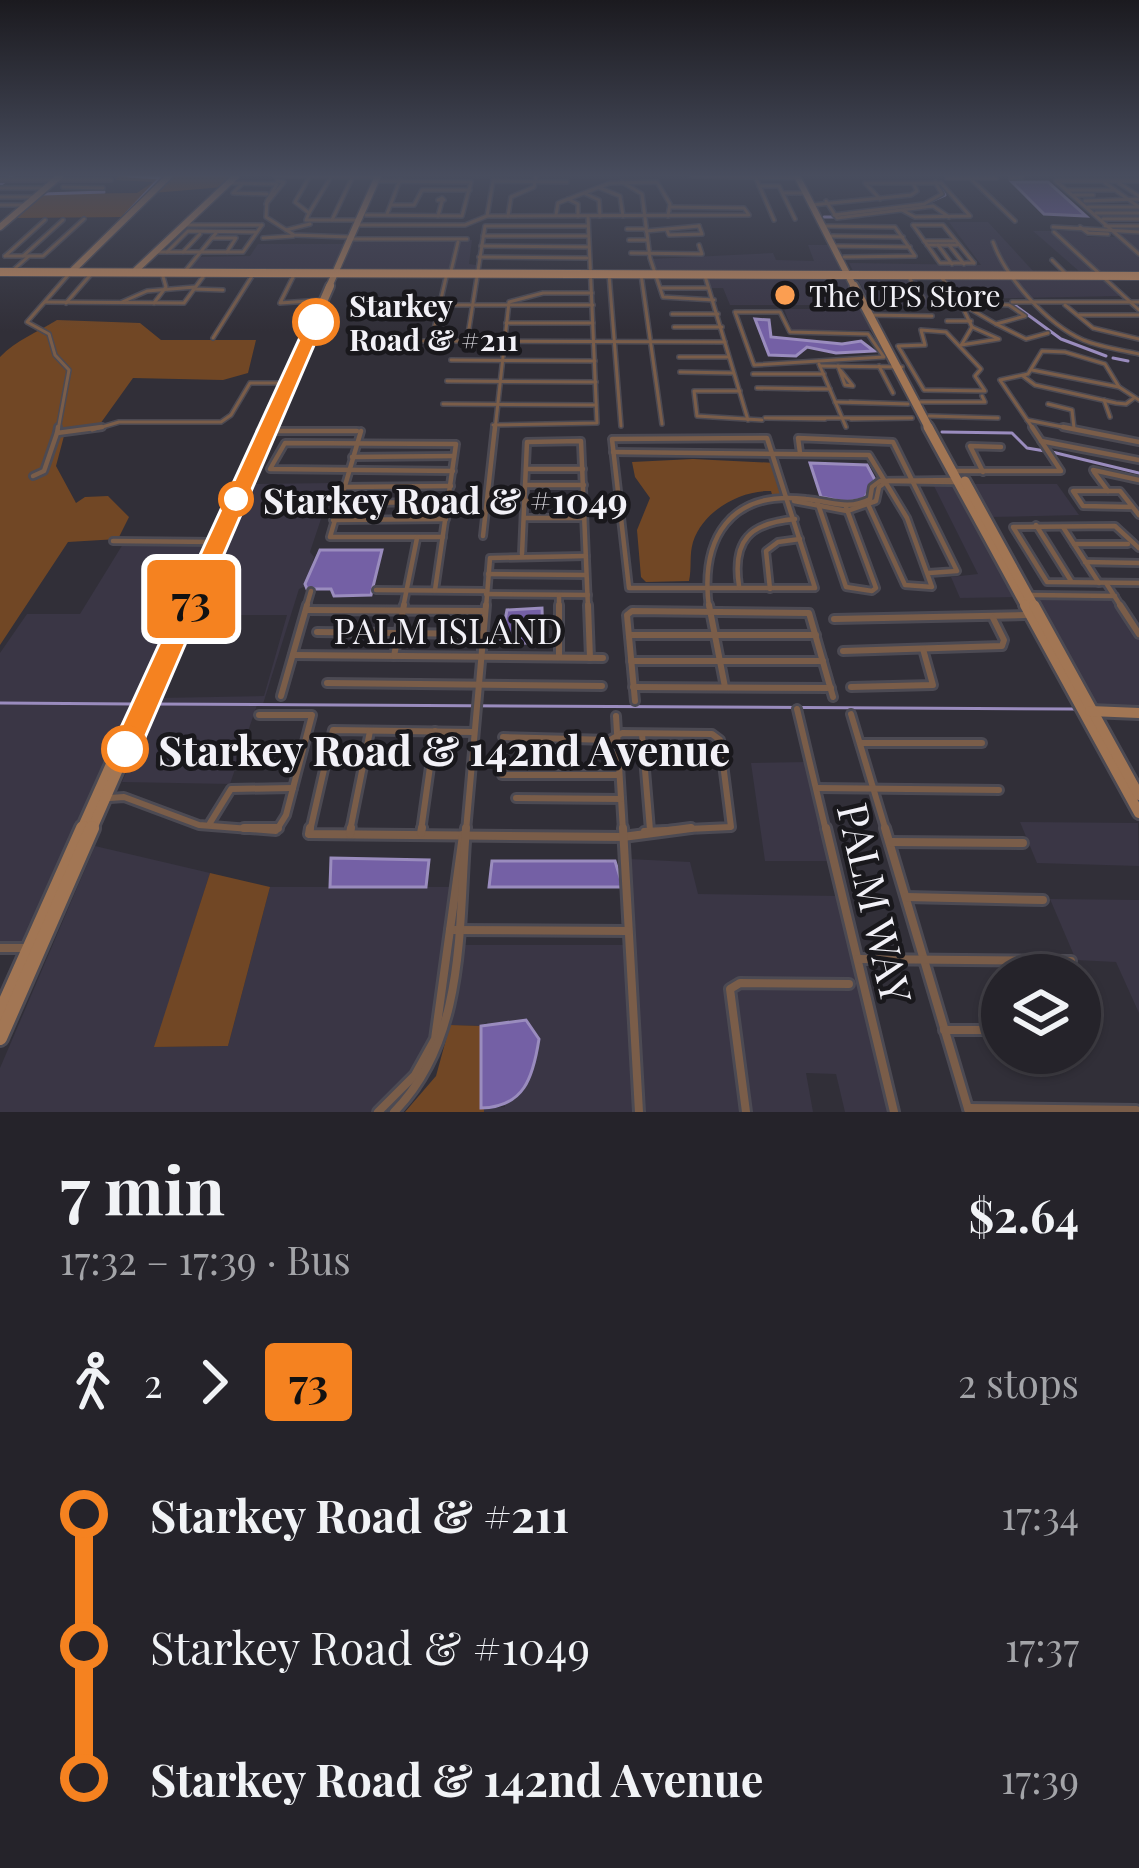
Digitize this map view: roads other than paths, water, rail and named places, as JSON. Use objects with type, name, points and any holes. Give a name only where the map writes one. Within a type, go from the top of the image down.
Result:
[{"type":"main road","points":[[5,271],[72,271],[116,228]]},
{"type":"main road","points":[[136,271],[185,228]]},
{"type":"main road","points":[[0,1038],[34,948],[355,228]]},
{"type":"main road","points":[[826,229],[959,477],[1139,795]]},
{"type":"main road","points":[[836,246],[851,274]]},
{"type":"main road","points":[[5,271],[908,276],[960,266],[1012,274],[1100,275]]},
{"type":"main road","points":[[851,274],[940,270],[1139,275]]},
{"type":"main road","points":[[336,272],[449,272]]},
{"type":"main road","points":[[477,272],[656,273]]},
{"type":"main road","points":[[918,402],[959,477]]},
{"type":"main road","points":[[0,1015],[104,797],[213,542]]},
{"type":"main road","points":[[1089,711],[1139,713]]},
{"type":"main road","points":[[1089,711],[1139,813]]},
{"type":"street","points":[[36,228],[5,256],[47,255],[75,228]]},
{"type":"street","points":[[5,271],[54,228]]},
{"type":"street","points":[[167,252],[185,228],[256,232]]},
{"type":"street","points":[[154,252],[243,252],[260,228]]},
{"type":"street","points":[[282,228],[294,235]]},
{"type":"street","points":[[286,230],[292,228]]},
{"type":"street","points":[[467,341],[485,228]]},
{"type":"street","points":[[493,425],[598,423],[588,228]]},
{"type":"street","points":[[627,229],[684,228]]},
{"type":"street","points":[[667,230],[669,235],[702,234],[700,228]]},
{"type":"street","points":[[826,229],[864,228]]},
{"type":"street","points":[[844,257],[915,257],[896,228]]},
{"type":"street","points":[[915,228],[971,324]]},
{"type":"street","points":[[924,228],[960,266]]},
{"type":"street","points":[[935,228],[960,266]]},
{"type":"street","points":[[945,228],[974,263],[960,266]]},
{"type":"street","points":[[1072,228],[1054,230],[1139,313]]},
{"type":"street","points":[[1082,228],[1097,234],[1121,228]]},
{"type":"street","points":[[1085,228],[1112,233]]},
{"type":"street","points":[[1108,228],[1139,254]]},
{"type":"street","points":[[826,229],[903,237]]},
{"type":"street","points":[[646,230],[656,273],[669,300],[714,300]]},
{"type":"street","points":[[183,252],[202,232]]},
{"type":"street","points":[[184,271],[217,232]]},
{"type":"street","points":[[483,236],[588,236]]},
{"type":"street","points":[[212,238],[236,238],[227,252]]},
{"type":"street","points":[[263,238],[467,239]]},
{"type":"street","points":[[628,240],[648,241]]},
{"type":"street","points":[[431,340],[458,242]]},
{"type":"street","points":[[993,242],[1035,302],[1076,337],[1139,354]]},
{"type":"street","points":[[1124,242],[1139,242]]},
{"type":"street","points":[[925,243],[958,243]]},
{"type":"street","points":[[673,245],[675,254]]},
{"type":"street","points":[[631,253],[702,254],[699,245]]},
{"type":"street","points":[[836,246],[910,247]]},
{"type":"street","points":[[481,247],[589,247]]},
{"type":"street","points":[[478,257],[589,258]]},
{"type":"street","points":[[1052,260],[1066,274]]},
{"type":"street","points":[[33,476],[44,471],[56,437],[69,370],[56,358],[49,334],[27,322],[72,271]]},
{"type":"street","points":[[66,303],[100,271]]},
{"type":"street","points":[[154,303],[166,287],[165,271]]},
{"type":"street","points":[[45,302],[184,303],[207,271]]},
{"type":"street","points":[[214,338],[255,272]]},
{"type":"street","points":[[290,272],[280,303],[323,300]]},
{"type":"street","points":[[700,273],[714,300],[748,420]]},
{"type":"street","points":[[609,274],[621,426]]},
{"type":"street","points":[[641,274],[662,424]]},
{"type":"street","points":[[908,276],[923,298]]},
{"type":"street","points":[[122,302],[128,296],[166,287],[223,290]]},
{"type":"street","points":[[661,288],[709,288]]},
{"type":"street","points":[[508,305],[537,294],[592,293]]},
{"type":"street","points":[[1012,302],[1139,302]]},
{"type":"street","points":[[1062,302],[1098,330],[1139,339]]},
{"type":"street","points":[[425,305],[592,305]]},
{"type":"street","points":[[484,536],[508,305]]},
{"type":"street","points":[[961,306],[1009,305],[1025,316],[996,324]]},
{"type":"street","points":[[961,306],[1027,339],[1048,333]]},
{"type":"street","points":[[818,362],[876,362],[884,357],[868,334],[790,332],[778,311],[735,312],[752,364],[902,367],[924,390],[985,391],[974,376],[981,369],[974,358],[960,352],[944,331],[921,331],[925,345],[898,346],[902,367]]},
{"type":"street","points":[[1076,316],[1139,313]]},
{"type":"street","points":[[672,314],[718,314]]},
{"type":"street","points":[[871,315],[932,316]]},
{"type":"street","points":[[1116,315],[1123,322]]},
{"type":"street","points":[[947,321],[971,324],[999,339],[961,345],[971,324]]},
{"type":"street","points":[[506,323],[593,323]]},
{"type":"street","points":[[674,327],[722,327]]},
{"type":"street","points":[[424,341],[725,342]]},
{"type":"street","points":[[1105,364],[1114,349]]},
{"type":"street","points":[[725,687],[705,552],[717,527],[753,505],[789,500],[846,509],[869,504],[888,481],[1061,470],[1001,384],[1003,378],[1023,376],[1032,370],[1039,353],[1048,350],[1105,364],[1119,387]]},
{"type":"street","points":[[679,357],[729,357]]},
{"type":"street","points":[[452,361],[595,361]]},
{"type":"street","points":[[818,362],[846,428]]},
{"type":"street","points":[[860,366],[863,374]]},
{"type":"street","points":[[1032,370],[1119,387],[1137,399]]},
{"type":"street","points":[[680,372],[733,373]]},
{"type":"street","points":[[753,372],[812,373],[820,374],[757,375],[753,372]]},
{"type":"street","points":[[1023,376],[1035,385],[1104,400],[1126,404],[1137,399]]},
{"type":"street","points":[[447,381],[596,382]]},
{"type":"street","points":[[56,437],[119,422],[221,422],[231,415],[247,385],[285,383]]},
{"type":"street","points":[[809,389],[757,388],[762,390],[830,389]]},
{"type":"street","points":[[740,391],[694,391],[699,418],[762,419]]},
{"type":"street","points":[[918,402],[985,402],[982,396]]},
{"type":"street","points":[[1104,400],[1110,417]]},
{"type":"street","points":[[835,402],[903,401],[908,404],[850,402]]},
{"type":"street","points":[[443,404],[596,405]]},
{"type":"street","points":[[1048,404],[1072,410],[1074,428]]},
{"type":"street","points":[[929,416],[998,418]]},
{"type":"street","points":[[825,419],[766,418],[907,420],[912,418],[851,419]]},
{"type":"street","points":[[1027,420],[1139,442]]},
{"type":"street","points":[[263,431],[361,431],[329,535],[443,537]]},
{"type":"street","points":[[615,437],[767,438],[774,453],[815,585],[812,589],[629,588],[615,437]]},
{"type":"street","points":[[800,453],[795,440],[888,439],[897,445],[955,573],[929,574]]},
{"type":"street","points":[[522,555],[527,442],[581,441],[590,658]]},
{"type":"street","points":[[1041,441],[1139,460]]},
{"type":"street","points":[[436,590],[451,486],[453,471],[455,456],[456,443],[282,444],[271,471],[453,471]]},
{"type":"street","points":[[983,472],[970,446],[1001,447]]},
{"type":"street","points":[[614,452],[869,454],[879,461],[932,587],[904,584],[869,504]]},
{"type":"street","points":[[352,457],[455,456]]},
{"type":"street","points":[[526,469],[584,470]]},
{"type":"street","points":[[1108,491],[1093,470],[1139,481]]},
{"type":"street","points":[[525,485],[584,485]]},
{"type":"street","points":[[343,487],[451,486]]},
{"type":"street","points":[[1132,507],[1083,506],[1073,491],[1120,491],[1139,515]]},
{"type":"street","points":[[524,501],[584,501]]},
{"type":"street","points":[[338,503],[448,502]]},
{"type":"street","points":[[818,502],[849,590],[875,590],[846,509]]},
{"type":"street","points":[[524,518],[585,518]]},
{"type":"street","points":[[333,520],[446,519]]},
{"type":"street","points":[[740,589],[734,558],[742,539],[763,524],[795,520]]},
{"type":"street","points":[[1036,525],[1072,583]]},
{"type":"street","points":[[1062,526],[1085,562],[1135,620],[1139,634]]},
{"type":"street","points":[[1130,544],[1115,526],[1012,527],[1040,577],[1051,583],[1139,583]]},
{"type":"street","points":[[394,656],[417,537]]},
{"type":"street","points":[[770,589],[766,551],[778,542],[800,539]]},
{"type":"street","points":[[113,541],[213,542]]},
{"type":"street","points":[[1074,544],[1139,548]]},
{"type":"street","points":[[394,1112],[428,1073],[443,1040],[476,685],[493,556],[586,556]]},
{"type":"street","points":[[1085,562],[1139,562]]},
{"type":"street","points":[[488,574],[587,575]]},
{"type":"street","points":[[376,590],[588,595]]},
{"type":"street","points":[[280,696],[311,591]]},
{"type":"street","points":[[1024,594],[1115,596]]},
{"type":"street","points":[[559,595],[559,657]]},
{"type":"street","points":[[306,610],[484,611]]},
{"type":"street","points":[[634,700],[628,613],[809,614],[833,697]]},
{"type":"street","points":[[843,652],[1002,646],[1004,640],[992,615]]},
{"type":"street","points":[[834,619],[1036,615]]},
{"type":"street","points":[[317,632],[482,634]]},
{"type":"street","points":[[629,635],[818,635]]},
{"type":"street","points":[[851,687],[933,685],[923,649]]},
{"type":"street","name":"PALM ISLAND","points":[[293,655],[603,658]]},
{"type":"street","points":[[632,661],[823,661]]},
{"type":"street","points":[[327,683],[602,686]]},
{"type":"street","points":[[633,687],[831,688]]},
{"type":"street","name":"PALM WAY","points":[[797,709],[894,1112]]},
{"type":"street","points":[[851,714],[968,1110],[1136,1110]]},
{"type":"street","points":[[104,797],[124,797],[181,821],[276,831],[312,715],[259,715]]},
{"type":"street","points":[[616,716],[639,1112]]},
{"type":"street","points":[[472,731],[333,730],[309,834],[622,837],[650,830],[731,827],[720,740],[712,734],[503,737]]},
{"type":"street","points":[[350,834],[370,731]]},
{"type":"street","points":[[421,835],[435,731]]},
{"type":"street","points":[[642,733],[650,830]]},
{"type":"street","points":[[860,743],[982,743]]},
{"type":"street","points":[[502,775],[619,775]]},
{"type":"street","points":[[208,825],[231,789],[293,788]]},
{"type":"street","points":[[818,788],[999,790]]},
{"type":"street","points":[[516,798],[621,799]]},
{"type":"street","points":[[890,842],[1023,843]]},
{"type":"street","points":[[906,897],[1043,900]]},
{"type":"street","points":[[454,930],[628,931]]},
{"type":"street","points":[[378,1112],[415,1076],[435,1039],[454,930]]},
{"type":"street","points":[[0,948],[34,948]]},
{"type":"street","points":[[858,959],[981,961]]},
{"type":"street","points":[[746,1112],[730,989],[740,983],[849,984]]},
{"type":"street","points":[[944,1030],[981,1030]]},
{"type":"waterway","points":[[1013,304],[1061,339],[1106,356]]},
{"type":"waterway","points":[[1113,358],[1128,361]]},
{"type":"waterway","points":[[942,432],[1012,433],[1027,448],[1045,451]]},
{"type":"waterway","points":[[1052,452],[1139,473]]},
{"type":"waterway","points":[[0,703],[132,704]]},
{"type":"waterway","points":[[153,704],[1076,709]]},
{"type":"place","name":"The UPS Store","points":[[785,295]]},
{"type":"place","name":"Starkey Road & #211","points":[[316,322]]},
{"type":"place","name":"Starkey Road & #1049","points":[[236,499]]},
{"type":"place","name":"Starkey Road & 142nd Avenue","points":[[125,749]]}]
